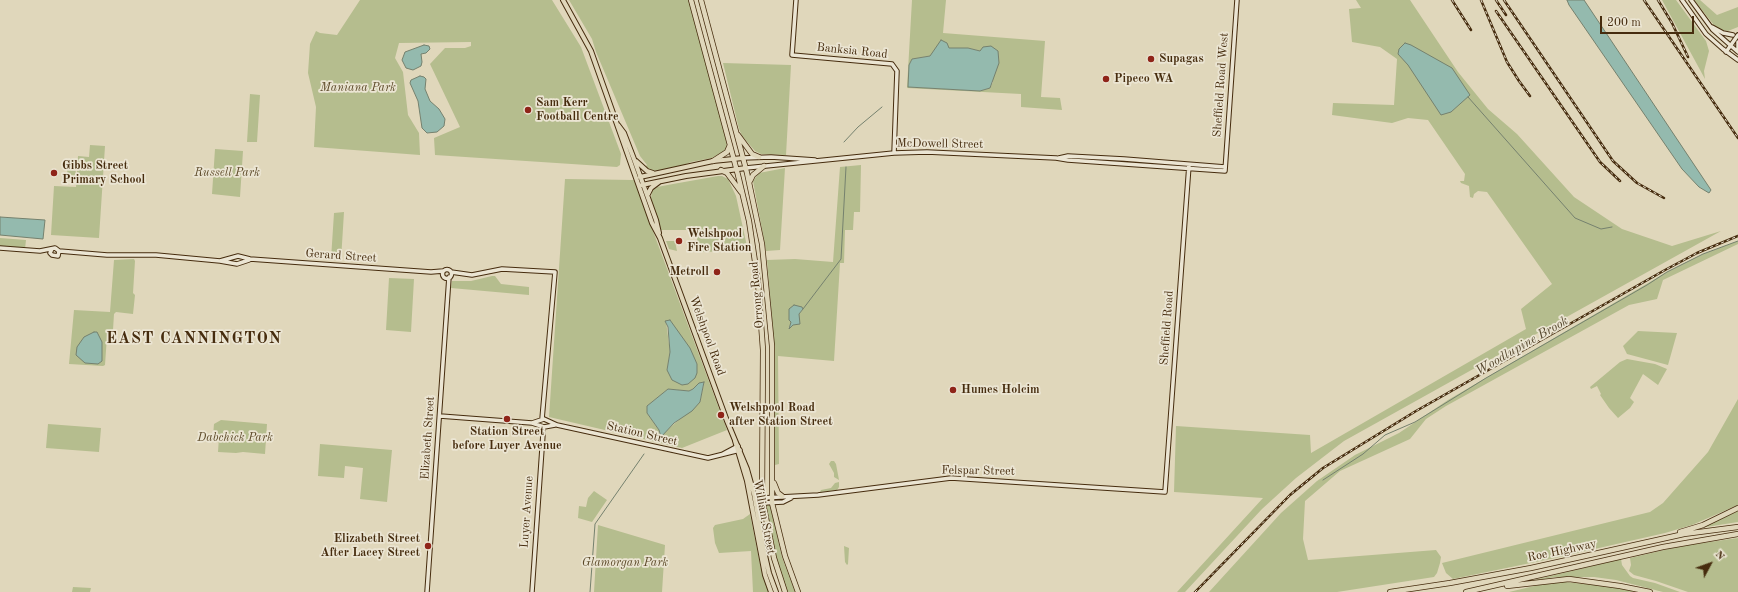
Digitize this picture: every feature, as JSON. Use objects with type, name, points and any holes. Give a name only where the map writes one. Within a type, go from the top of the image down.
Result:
[{"type":"highway","name":"Orrong Road","points":[[691,0],[743,195],[756,265],[761,322],[763,402],[762,498],[774,558],[785,592]]},
{"type":"highway","name":"Orrong Road","points":[[701,0],[750,183],[763,250],[772,346],[772,500],[785,556],[798,592]]},
{"type":"highway","points":[[736,132],[752,154],[759,157]]},
{"type":"highway","points":[[714,161],[727,152],[730,145]]},
{"type":"highway","points":[[750,183],[753,174],[764,166]]},
{"type":"highway","points":[[721,170],[727,172],[743,195]]},
{"type":"highway","points":[[772,474],[776,489],[782,496]]},
{"type":"highway","points":[[1642,544],[1703,525],[1738,508]]},
{"type":"highway","name":"Roe Highway","points":[[1390,592],[1531,568],[1684,534],[1738,526]]},
{"type":"highway","name":"Roe Highway","points":[[1466,592],[1663,547],[1738,534]]},
{"type":"highway","points":[[1475,590],[1569,579],[1650,592]]},
{"type":"main road","name":"Welshpool Road","points":[[563,0],[591,51],[638,186],[652,223],[660,238]]},
{"type":"main road","name":"Welshpool Road","points":[[618,125],[621,128],[644,185],[656,220],[660,238],[738,448]]},
{"type":"main road","name":"McDowell Street","points":[[636,178],[653,173],[714,161],[743,158]]},
{"type":"main road","points":[[634,159],[647,171],[653,173]]},
{"type":"main road","name":"McDowell Street","points":[[638,186],[721,170],[746,168]]},
{"type":"main road","points":[[648,196],[649,191],[661,181]]},
{"type":"main road","name":"William Street","points":[[738,448],[747,481],[765,574],[771,592]]},
{"type":"main road","name":"William Street","points":[[738,448],[751,479],[764,551],[769,573],[776,592]]},
{"type":"street","name":"Banksia Road","points":[[796,0],[792,55],[892,64],[897,70],[894,153]]},
{"type":"street","name":"Sheffield Road West","points":[[1225,169],[1237,0]]},
{"type":"street","points":[[1682,0],[1706,34],[1726,52],[1738,60]]},
{"type":"street","points":[[1691,0],[1707,22],[1730,46],[1738,51]]},
{"type":"street","points":[[1707,22],[1723,33],[1733,35]]},
{"type":"street","points":[[1726,52],[1738,35]]},
{"type":"street","points":[[1738,42],[1738,51]]},
{"type":"street","name":"McDowell Street","points":[[746,168],[894,153],[927,152],[1056,158],[1068,156],[1225,169]]},
{"type":"street","name":"McDowell Street","points":[[743,158],[759,157],[824,160]]},
{"type":"street","name":"Sheffield Road","points":[[1165,492],[1189,167]]},
{"type":"street","points":[[0,248],[40,251],[56,257],[59,253],[56,249],[40,251]]},
{"type":"street","points":[[51,254],[52,249]]},
{"type":"street","name":"Gerard Street","points":[[59,253],[146,255],[220,261],[237,264],[250,259]]},
{"type":"street","name":"Gerard Street","points":[[220,261],[237,256],[250,259],[432,272],[446,276],[477,274],[502,268],[554,272],[544,423]]},
{"type":"street","name":"Gerard Street","points":[[446,276],[448,270],[462,275]]},
{"type":"street","name":"Elizabeth Street","points":[[427,592],[449,286],[446,276],[451,272]]},
{"type":"street","name":"Station Street","points":[[440,416],[557,425],[704,458],[711,458],[738,448]]},
{"type":"street","name":"Luyer Avenue","points":[[532,592],[544,423]]},
{"type":"street","name":"Felspar Street","points":[[762,498],[783,502],[792,498],[951,478],[1165,492]]},
{"type":"street","name":"Felspar Street","points":[[763,503],[782,496],[792,498]]},
{"type":"green space","name":"Maniana Park","points":[[360,0],[552,0],[581,47],[621,154],[620,165],[617,167],[435,155],[434,138],[460,127],[430,64],[445,48],[465,48],[471,46],[471,42],[399,43],[395,58],[403,72],[408,115],[419,133],[420,155],[314,147],[316,107],[308,73],[310,44],[316,31],[320,33],[337,35]]},
{"type":"green space","points":[[569,0],[689,0],[727,143],[726,150],[712,158],[691,162],[679,167],[653,171],[645,167],[647,165],[640,156],[596,52],[592,39]]},
{"type":"green space","points":[[912,0],[946,0],[943,33],[1045,41],[1041,97],[1060,98],[1062,110],[1021,107],[1021,94],[907,88]],"holes":[[[949,48],[968,48],[980,51],[993,82],[990,88],[980,91],[908,87],[909,65],[912,59],[930,56]]]},
{"type":"green space","points":[[1356,0],[1410,0],[1458,72],[1488,109],[1517,134],[1574,197],[1622,229],[1672,246],[1721,231],[1344,441],[1296,478],[1262,509],[1185,592],[1177,592],[1263,498],[1174,492],[1176,426],[1310,435],[1311,453],[1526,329],[1521,309],[1552,284],[1487,192],[1478,191],[1474,194],[1473,198],[1470,197],[1469,186],[1461,183],[1460,181],[1464,181],[1465,174],[1428,120],[1408,118],[1392,123],[1332,115],[1333,103],[1394,105],[1397,59],[1380,47],[1352,42],[1349,9],[1361,8]]},
{"type":"green space","points":[[1662,0],[1676,0],[1706,41],[1709,51],[1704,71],[1705,79]]},
{"type":"green space","points":[[1694,0],[1700,0],[1717,15],[1738,7],[1738,27],[1728,31],[1717,29]]},
{"type":"green space","points":[[723,63],[791,65],[786,155],[761,154],[755,151],[742,136]]},
{"type":"green space","points":[[250,94],[260,95],[257,142],[247,142]]},
{"type":"green space","points":[[90,145],[105,146],[99,238],[51,235],[54,186],[76,187],[78,156],[89,157]]},
{"type":"green space","name":"Russell Park","points":[[215,149],[243,151],[240,197],[212,194]]},
{"type":"green space","points":[[68,160],[77,161],[75,177],[67,176]]},
{"type":"green space","points":[[861,165],[860,212],[854,212],[853,230],[845,230],[844,263],[840,263],[834,361],[778,356],[779,464],[775,465],[774,345],[767,260],[795,259],[833,262],[840,167]],"holes":[[[803,309],[799,314],[799,322],[788,328],[791,325],[789,318],[790,315]]]},
{"type":"green space","points":[[785,168],[780,250],[766,251],[753,181],[759,173]]},
{"type":"green space","points":[[718,176],[728,179],[736,196],[748,251],[697,252],[697,230],[661,230],[651,198],[652,191],[657,187]]},
{"type":"green space","points":[[565,179],[634,180],[727,430],[682,448],[549,417]],"holes":[[[666,321],[697,364],[667,370],[670,352]],[[699,383],[704,383],[700,402],[660,436],[659,430],[647,413],[648,406],[668,389],[689,391]]]},
{"type":"green space","points":[[344,212],[341,260],[331,259],[334,213]]},
{"type":"green space","points":[[0,238],[26,240],[25,249],[0,247]]},
{"type":"green space","points":[[666,241],[675,241],[677,251],[669,249]]},
{"type":"green space","points":[[1738,241],[1738,244],[1663,280],[1657,299],[1629,305],[1446,406],[1426,419],[1410,439],[1340,471],[1305,501],[1303,539],[1308,560],[1436,550],[1441,557],[1437,573],[1434,577],[1337,592],[1209,592],[1281,513],[1317,481],[1355,455],[1399,433],[1448,400],[1667,272],[1703,254]]},
{"type":"green space","points":[[134,259],[133,293],[135,295],[133,314],[116,312],[114,314],[113,330],[109,331],[107,336],[105,365],[69,364],[74,310],[110,312],[114,260]]},
{"type":"green space","points":[[495,276],[501,284],[529,287],[529,295],[451,288],[452,281],[471,281]]},
{"type":"green space","points":[[389,278],[414,279],[411,332],[386,330]]},
{"type":"green space","points":[[1638,331],[1677,333],[1668,365],[1627,354],[1623,346]]},
{"type":"green space","points":[[1627,359],[1655,364],[1667,369],[1658,385],[1643,374],[1630,398],[1634,402],[1630,408],[1618,418],[1600,395],[1601,394],[1597,386],[1591,389],[1590,387],[1620,362]]},
{"type":"green space","points":[[1738,399],[1738,505],[1692,525],[1665,533],[1453,579],[1446,573],[1442,563],[1650,512],[1663,503],[1708,452]]},
{"type":"green space","name":"Dabchick Park","points":[[221,420],[267,424],[265,454],[218,452],[219,437],[213,436],[214,424]]},
{"type":"green space","points":[[48,424],[101,428],[99,452],[46,448]]},
{"type":"green space","points":[[320,444],[392,450],[387,502],[360,499],[363,468],[345,466],[344,478],[318,476]]},
{"type":"green space","points":[[831,461],[834,461],[836,464],[839,480],[834,477],[834,473],[829,464]]},
{"type":"green space","points":[[839,482],[839,487],[837,490],[820,492],[821,490],[831,488],[835,483]]},
{"type":"green space","points":[[594,491],[607,500],[592,522],[578,518],[579,506],[586,507],[588,498]]},
{"type":"green space","points":[[765,505],[770,505],[782,557],[795,592],[787,592],[774,551]]},
{"type":"green space","points":[[1738,511],[1738,522],[1705,526]]},
{"type":"green space","points":[[750,514],[761,569],[769,592],[753,592],[751,551],[719,553],[715,543],[713,528],[715,525],[743,519]]},
{"type":"green space","name":"Glamorgan Park","points":[[598,525],[665,545],[662,592],[594,592]]},
{"type":"green space","points":[[1738,538],[1738,592],[1688,592],[1634,575],[1629,571],[1631,565],[1630,558],[1681,546]]},
{"type":"green space","points":[[844,546],[849,548],[847,565],[845,562]]},
{"type":"green space","points":[[1621,559],[1622,565],[1633,578],[1655,583],[1680,592],[1663,592],[1616,580],[1594,577],[1555,577],[1530,581]]},
{"type":"green space","points":[[1565,582],[1616,587],[1635,592],[1509,592],[1547,583]]},
{"type":"green space","points":[[73,587],[91,588],[90,592],[72,592]]},
{"type":"water","points":[[1567,0],[1584,0],[1711,190],[1709,193],[1699,187],[1682,169]]},
{"type":"water","points":[[941,40],[947,43],[949,48],[968,48],[980,51],[983,47],[991,46],[998,51],[999,63],[990,88],[980,91],[908,87],[909,65],[912,59],[930,56]]},
{"type":"water","points":[[1405,43],[1452,68],[1470,95],[1451,112],[1441,115],[1408,65],[1398,54],[1399,49]]},
{"type":"water","points":[[424,45],[429,46],[430,49],[426,53],[421,54],[421,66],[413,70],[406,68],[402,60],[405,52]]},
{"type":"water","points":[[420,76],[426,79],[425,89],[430,101],[439,109],[445,119],[444,126],[437,132],[427,133],[422,128],[418,101],[410,83],[411,80]]},
{"type":"water","points":[[0,217],[45,220],[43,239],[0,235]]},
{"type":"water","points":[[794,305],[802,307],[803,309],[799,314],[800,324],[793,325],[789,329],[791,322],[789,320],[789,309]]},
{"type":"water","points":[[670,320],[690,348],[697,364],[697,373],[695,378],[688,384],[682,385],[672,380],[667,370],[670,352],[668,327],[665,321]]},
{"type":"water","points":[[97,332],[102,342],[102,361],[98,364],[85,363],[76,355],[77,347],[84,337]]},
{"type":"water","points":[[704,382],[700,402],[692,411],[674,423],[661,437],[659,430],[647,413],[647,406],[668,389],[689,391],[699,383]]},
{"type":"waterway","points":[[1468,97],[1575,218],[1601,229],[1612,227]]},
{"type":"waterway","points":[[844,142],[858,127],[882,107]]},
{"type":"waterway","points":[[803,309],[841,259],[846,167]]},
{"type":"waterway","name":"Woodlupine Brook","points":[[1323,480],[1363,454],[1385,435],[1415,422],[1486,378],[1667,272],[1703,254],[1738,241]]},
{"type":"waterway","points":[[590,592],[595,524],[644,454]]},
{"type":"railway","points":[[1452,0],[1471,30]]},
{"type":"railway","points":[[1481,0],[1507,62],[1530,96]]},
{"type":"railway","points":[[1496,0],[1506,15]]},
{"type":"railway","points":[[1504,0],[1613,161],[1637,183],[1664,198]]},
{"type":"railway","points":[[1644,0],[1738,138]]},
{"type":"railway","points":[[1658,0],[1672,23],[1688,57]]},
{"type":"railway","points":[[1496,11],[1600,162],[1620,181]]},
{"type":"railway","points":[[1195,592],[1290,495],[1323,468],[1416,411],[1665,270],[1697,253],[1738,236]]},
{"type":"place","name":"Supagas","points":[[1151,59]]},
{"type":"place","name":"Pipeco WA","points":[[1106,79]]},
{"type":"place","name":"Sam Kerr Football Centre","points":[[528,110]]},
{"type":"place","name":"Gibbs Street Primary School","points":[[54,173]]},
{"type":"place","name":"Welshpool Fire Station","points":[[679,241]]},
{"type":"place","name":"Metroll","points":[[717,272]]},
{"type":"place","name":"Humes Holcim","points":[[953,390]]},
{"type":"place","name":"Welshpool Road after Station Street","points":[[721,415]]},
{"type":"place","name":"Station Street before Luyer Avenue","points":[[507,419]]},
{"type":"place","name":"Elizabeth Street After Lacey Street","points":[[428,546]]},
{"type":"district","name":"EAST CANNINGTON","points":[[194,339]]}]
